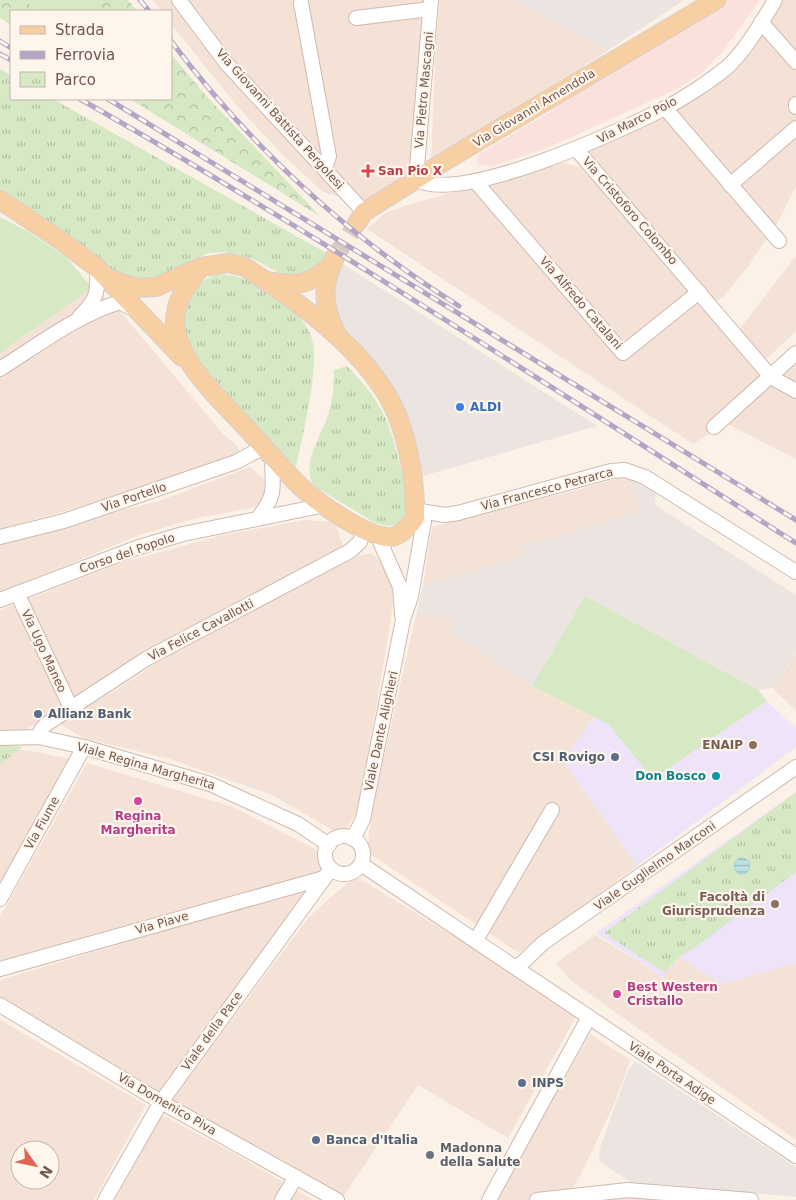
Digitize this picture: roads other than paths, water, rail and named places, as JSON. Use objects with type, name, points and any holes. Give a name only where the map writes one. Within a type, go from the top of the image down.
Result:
[{"type":"main road","name":"Via Giovanni Amendola","points":[[360,218],[416,179],[694,5],[716,0]]},
{"type":"main road","points":[[0,200],[63,242],[103,273],[302,488],[325,505],[371,533],[392,538],[410,525],[415,518],[418,506],[412,469],[395,412],[384,390],[339,337],[265,280],[245,267],[228,263],[201,267],[156,287],[137,288],[103,273]]},
{"type":"main road","points":[[265,280],[294,286],[312,281],[334,261],[324,302],[328,316],[339,337]]},
{"type":"main road","points":[[198,374],[179,342],[175,325],[177,304],[184,290],[201,267]]},
{"type":"street","name":"Via Giovanni Battista Pergolesi","points":[[179,0],[227,64],[325,168],[360,218]]},
{"type":"street","name":"Via Marco Polo","points":[[577,150],[665,108],[728,67],[775,0]]},
{"type":"street","points":[[301,3],[329,156],[325,168]]},
{"type":"street","points":[[356,18],[431,5]]},
{"type":"street","name":"Via Pietro Mascagni","points":[[416,179],[431,5]]},
{"type":"street","points":[[761,22],[796,62]]},
{"type":"street","points":[[665,108],[779,241]]},
{"type":"street","points":[[730,185],[796,128]]},
{"type":"street","name":"Via Cristoforo Colombo","points":[[416,179],[434,184],[476,181],[577,150],[771,377]]},
{"type":"street","name":"Via Alfredo Catalani","points":[[476,181],[623,353],[699,292]]},
{"type":"street","points":[[75,322],[90,307],[98,293],[103,273]]},
{"type":"street","points":[[0,369],[75,322],[120,302],[138,311]]},
{"type":"street","points":[[714,427],[796,353]]},
{"type":"street","points":[[771,377],[796,390]]},
{"type":"street","points":[[258,518],[270,503],[274,492],[268,452]]},
{"type":"street","name":"Via Portello","points":[[0,537],[64,521],[268,452]]},
{"type":"street","name":"Via Francesco Petrarca","points":[[418,506],[445,515],[458,513],[586,477],[625,470],[645,477],[796,572]]},
{"type":"street","name":"Corso del Popolo","points":[[0,600],[136,548],[183,534],[325,505]]},
{"type":"street","points":[[403,620],[411,596],[424,521],[418,506]]},
{"type":"street","points":[[371,533],[400,587],[403,620]]},
{"type":"street","name":"Via Felice Cavallotti","points":[[39,737],[45,725],[146,659],[350,551],[371,533]]},
{"type":"street","name":"Via Ugo Maneo","points":[[17,593],[71,708]]},
{"type":"street","name":"Viale Dante Alighieri","points":[[353,839],[363,819],[403,620]]},
{"type":"street","name":"Viale Regina Margherita","points":[[0,738],[39,737],[84,747],[210,784],[298,824],[329,845]]},
{"type":"street","name":"Via Fiume","points":[[0,899],[84,747]]},
{"type":"street","name":"Viale Guglielmo Marconi","points":[[517,968],[543,943],[796,767]]},
{"type":"street","points":[[476,940],[552,810]]},
{"type":"street","points":[[337,838],[353,839],[361,847],[363,859],[361,864],[353,872],[347,874],[327,873],[326,857],[329,845],[337,838]]},
{"type":"street","points":[[361,864],[517,968]]},
{"type":"street","name":"Via Piave","points":[[0,969],[327,873]]},
{"type":"street","name":"Viale della Pace","points":[[105,1200],[161,1102],[327,873]]},
{"type":"street","name":"Viale Porta Adige","points":[[517,968],[796,1156]]},
{"type":"street","name":"Via Domenico Piva","points":[[0,1005],[161,1102],[337,1200]]},
{"type":"street","points":[[489,1200],[589,1018]]},
{"type":"street","points":[[282,1200],[296,1177]]},
{"type":"street","points":[[537,1200],[628,1190],[751,1200]]},
{"type":"water","points":[[742,858],[748,860],[750,866],[748,872],[742,874],[736,872],[734,866],[736,860]]},
{"type":"tunnel","points":[[335,257],[357,223]]},
{"type":"railway","points":[[140,0],[148,10]]},
{"type":"railway","points":[[0,41],[10,47]]},
{"type":"railway","points":[[172,42],[234,117],[303,187],[378,250],[459,306]]},
{"type":"railway","points":[[0,54],[10,59]]},
{"type":"railway","points":[[82,100],[351,261],[796,543]]},
{"type":"railway","points":[[110,100],[796,520]]},
{"type":"place","name":"San Pio X","points":[[368,171]]},
{"type":"place","name":"ALDI","points":[[460,407]]},
{"type":"place","name":"Allianz Bank","points":[[38,714]]},
{"type":"place","name":"ENAIP","points":[[753,745]]},
{"type":"place","name":"CSI Rovigo","points":[[615,757]]},
{"type":"place","name":"Don Bosco","points":[[716,776]]},
{"type":"place","name":"Regina Margherita","points":[[138,801]]},
{"type":"place","name":"Facoltà di Giurisprudenza","points":[[775,904]]},
{"type":"place","name":"Best Western Cristallo","points":[[617,994]]},
{"type":"place","name":"INPS","points":[[522,1083]]},
{"type":"place","name":"Banca d'Italia","points":[[316,1140]]},
{"type":"place","name":"Madonna della Salute","points":[[430,1155]]}]
